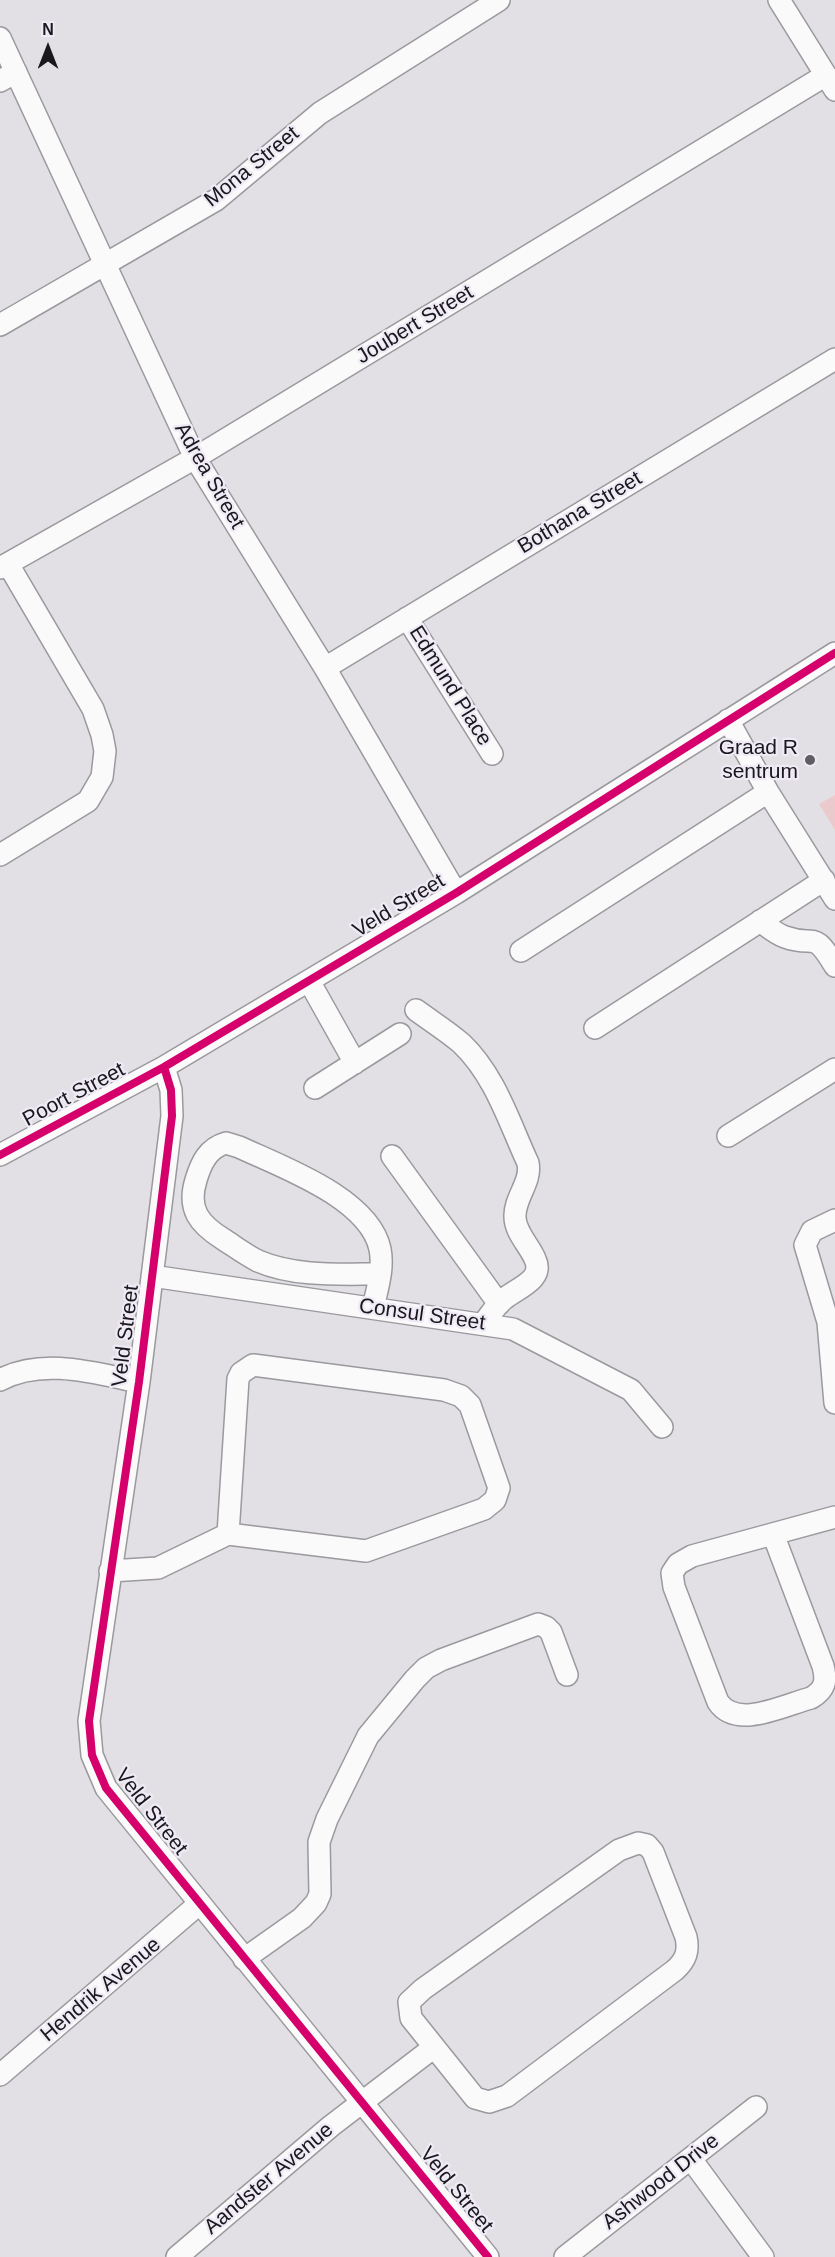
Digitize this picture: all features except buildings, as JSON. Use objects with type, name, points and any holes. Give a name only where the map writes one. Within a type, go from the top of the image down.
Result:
[{"type":"street","name":"Mona Street","points":[[0,325],[216,200],[320,113],[499,0]]},
{"type":"street","points":[[779,0],[831,83]]},
{"type":"street","name":"Adrea Street","points":[[0,38],[8,77],[104,265],[195,458],[325,668],[456,893]]},
{"type":"street","name":"Joubert Street","points":[[4,566],[195,458],[831,83]]},
{"type":"street","name":"Bothana Street","points":[[325,668],[835,359]]},
{"type":"street","points":[[0,855],[88,801],[102,777],[105,751],[93,709],[4,566]]},
{"type":"street","name":"Edmund Place","points":[[407,618],[492,754]]},
{"type":"street","name":"Veld Street","points":[[488,2257],[106,1788],[92,1755],[89,1721],[139,1382],[172,1116],[171,1090],[164,1067],[456,893],[835,653]]},
{"type":"street","points":[[728,720],[768,792],[835,899]]},
{"type":"street","points":[[521,951],[768,792]]},
{"type":"street","points":[[595,1028],[824,880]]},
{"type":"street","points":[[760,921],[784,937],[815,941],[835,966]]},
{"type":"street","points":[[309,981],[355,1063]]},
{"type":"street","points":[[416,1010],[461,1043],[481,1066],[491,1082],[528,1163],[528,1178],[514,1215],[517,1229],[536,1260],[537,1273],[533,1279],[499,1304],[483,1324]]},
{"type":"street","points":[[315,1089],[400,1034]]},
{"type":"street","name":"Poort Street","points":[[0,1155],[164,1067]]},
{"type":"street","points":[[728,1136],[835,1069]]},
{"type":"street","points":[[373,1308],[380,1274],[380,1250],[371,1229],[349,1206],[323,1187],[232,1144],[218,1145],[208,1152],[196,1179],[192,1204],[194,1214],[214,1233],[249,1256],[277,1267],[305,1271],[380,1274]]},
{"type":"street","points":[[392,1156],[499,1304]]},
{"type":"street","points":[[835,1220],[812,1231],[805,1245],[828,1322],[835,1402]]},
{"type":"street","name":"Consul Street","points":[[152,1276],[518,1330],[625,1386],[662,1427]]},
{"type":"street","points":[[110,1571],[158,1568],[228,1534],[366,1551],[484,1509],[495,1500],[499,1488],[472,1410],[461,1395],[444,1390],[253,1365],[241,1372],[238,1379],[228,1534]]},
{"type":"street","points":[[0,1380],[22,1371],[48,1368],[139,1382]]},
{"type":"street","points":[[773,1534],[823,1666],[825,1683],[819,1694],[811,1698],[756,1713],[734,1716],[722,1709],[718,1702],[674,1587],[672,1573],[678,1563],[692,1556],[835,1517]]},
{"type":"street","points":[[244,1959],[302,1918],[316,1903],[320,1894],[319,1842],[327,1819],[368,1736],[421,1672],[441,1660],[538,1624],[551,1632],[567,1675]]},
{"type":"street","points":[[638,1843],[651,1849],[686,1937],[687,1952],[681,1964],[507,2096],[497,2101],[489,2102],[475,2098],[432,2048],[408,2013],[411,1998],[619,1850],[638,1843]]},
{"type":"street","name":"Hendrik Avenue","points":[[0,2075],[200,1903]]},
{"type":"street","name":"Aandster Avenue","points":[[177,2257],[361,2102],[432,2048]]},
{"type":"street","name":"Ashwood Drive","points":[[565,2257],[756,2107]]},
{"type":"street","points":[[691,2159],[763,2257]]},
{"type":"shaded area","points":[[835,795],[835,830],[819,804]]},
{"type":"cycle path","points":[[0,1155],[164,1067],[456,893],[835,653]]},
{"type":"cycle path","points":[[164,1067],[171,1090],[172,1116],[139,1382],[89,1721],[92,1755],[106,1788],[488,2257]]},
{"type":"place","name":"Graad R sentrum","points":[[810,760]]}]
